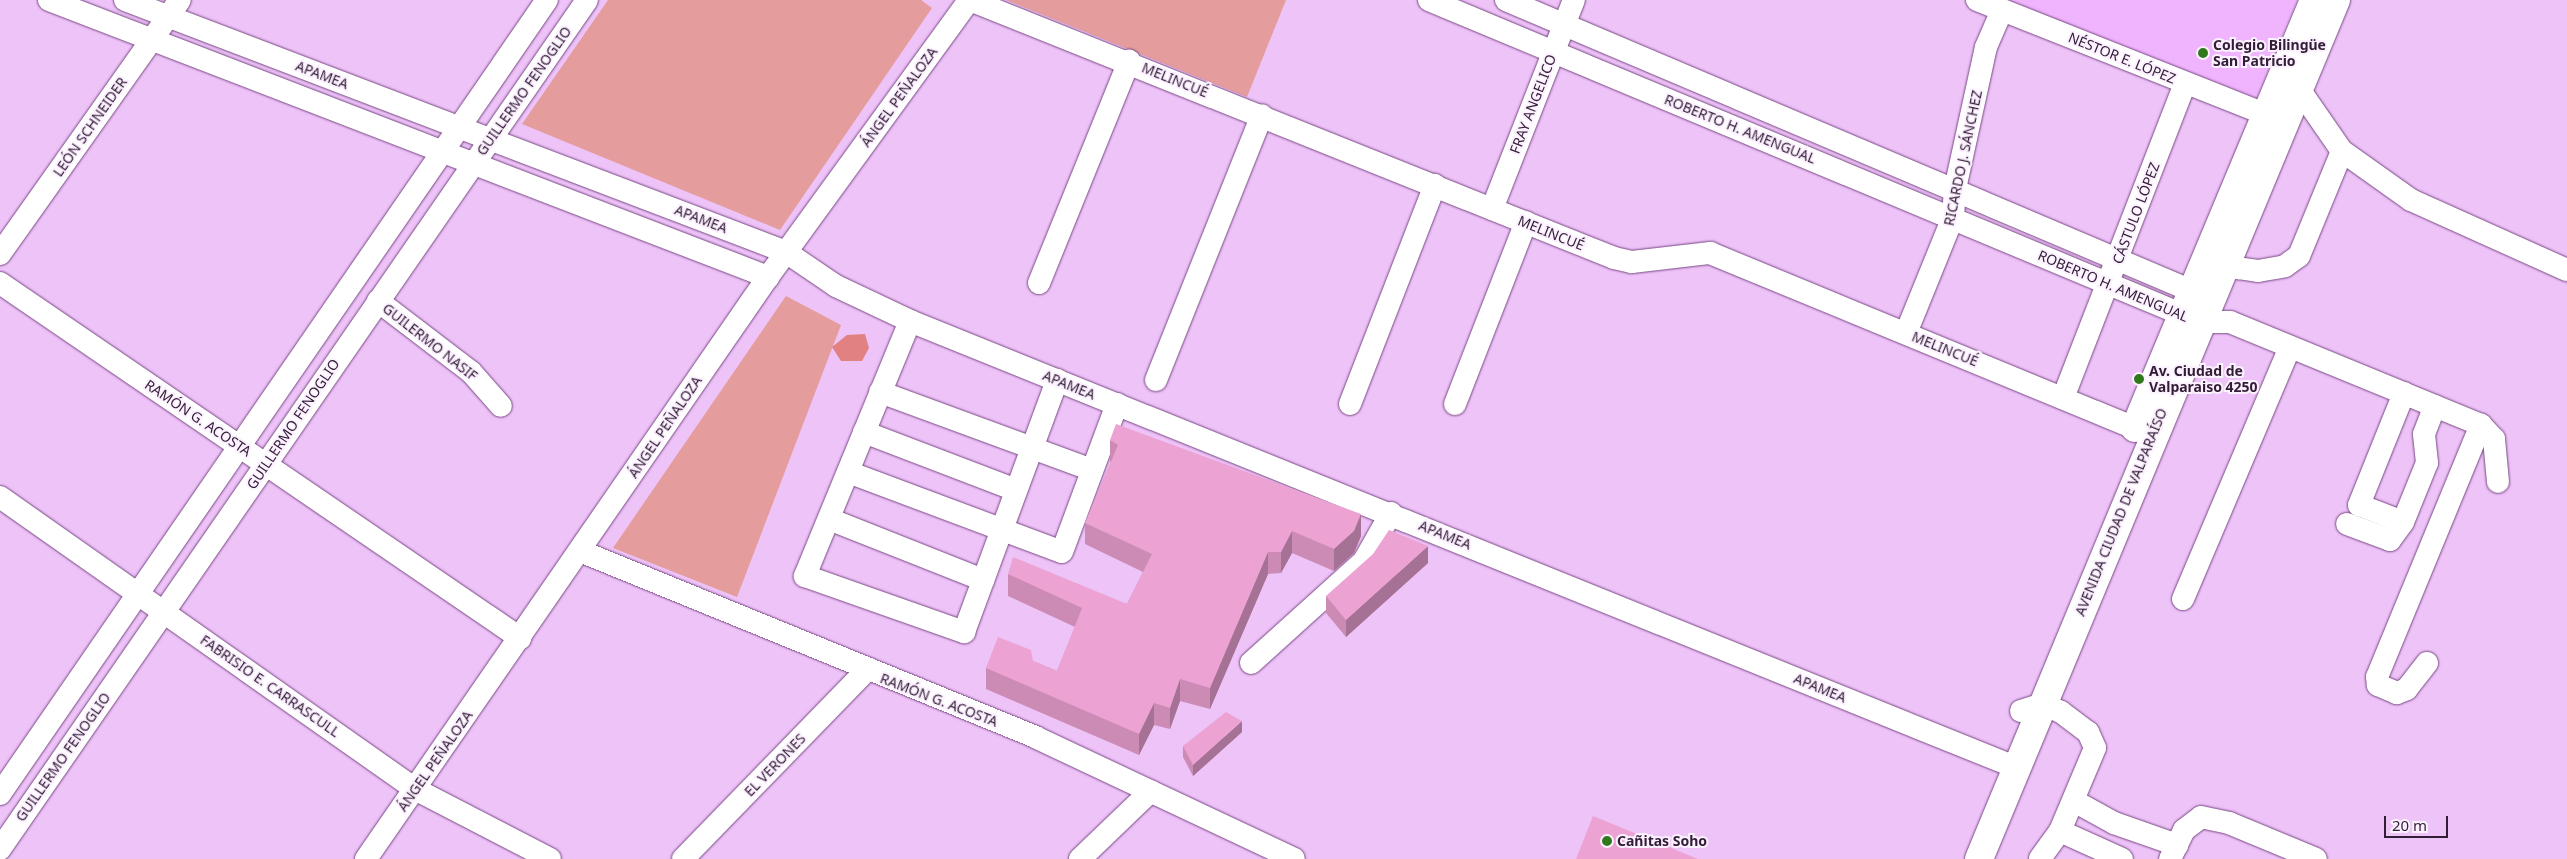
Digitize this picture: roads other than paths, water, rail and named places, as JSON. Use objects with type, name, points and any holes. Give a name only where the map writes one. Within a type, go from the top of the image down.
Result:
[{"type":"main road","name":"AVENIDA CIUDAD DE VALPARAÍSO","points":[[1960,859],[2008,764],[2032,708],[2195,306],[2267,115],[2314,0]]},
{"type":"main road","name":"AVENIDA CIUDAD DE VALPARAÍSO","points":[[2032,708],[2135,428],[2195,306],[2223,266],[2336,0]]},
{"type":"main road","name":"AVENIDA CIUDAD DE VALPARAÍSO","points":[[1979,859],[2008,764]]},
{"type":"street","name":"APAMEA","points":[[49,0],[768,277]]},
{"type":"street","name":"APAMEA","points":[[125,0],[174,8],[459,127],[786,252],[836,286],[910,321],[1391,513],[2008,764]]},
{"type":"street","points":[[0,794],[441,151],[547,0]]},
{"type":"street","name":"GUILLERMO FENOGLIO","points":[[0,849],[587,0]]},
{"type":"street","name":"MELINCUÉ","points":[[970,0],[1129,61],[1492,209],[1632,262],[1710,253],[2135,428]]},
{"type":"street","name":"ÁNGEL PEÑALOZA","points":[[366,859],[580,552],[768,277],[970,0]]},
{"type":"street","name":"ROBERTO H. AMENGUAL","points":[[1429,0],[1953,217],[2108,284],[2195,306]]},
{"type":"street","name":"ROBERTO H. AMENGUAL","points":[[1506,0],[2119,258],[2195,306],[2290,347]]},
{"type":"street","name":"FRAY ANGELICO","points":[[1492,209],[1574,0]]},
{"type":"street","name":"NÉSTOR E. LÓPEZ","points":[[1977,0],[2267,115]]},
{"type":"street","name":"LEÓN SCHNEIDER","points":[[0,254],[174,8]]},
{"type":"street","name":"RICARDO J. SÁNCHEZ","points":[[1906,333],[1953,217],[1955,189],[1986,47],[2002,10]]},
{"type":"street","points":[[1039,283],[1129,61]]},
{"type":"street","name":"CÁSTULO LÓPEZ","points":[[2063,398],[2185,84]]},
{"type":"street","points":[[2299,89],[2342,152],[2446,219],[2567,270]]},
{"type":"street","points":[[1156,380],[1262,115]]},
{"type":"street","points":[[2223,266],[2258,271],[2285,266],[2299,256],[2342,152]]},
{"type":"street","points":[[1350,404],[1435,185]]},
{"type":"street","points":[[1455,404],[1526,222]]},
{"type":"street","name":"RAMÓN G. ACOSTA","points":[[0,283],[520,638]]},
{"type":"street","name":"GUILERMO NASIF","points":[[378,301],[471,372],[501,406]]},
{"type":"street","points":[[910,321],[805,576],[964,632],[1057,380]]},
{"type":"street","points":[[2183,600],[2290,347],[2481,425],[2494,439],[2498,482]]},
{"type":"street","points":[[880,392],[1032,446],[1092,470]]},
{"type":"street","points":[[2403,522],[2359,505],[2404,393]]},
{"type":"street","points":[[848,472],[1001,532],[1062,552],[1117,404]]},
{"type":"street","points":[[2347,524],[2390,540],[2403,522],[2427,463],[2424,434],[2435,406]]},
{"type":"street","points":[[2427,662],[2407,688],[2397,693],[2378,685],[2377,677],[2481,425]]},
{"type":"street","points":[[864,432],[1016,490]]},
{"type":"street","name":"FABRISIO E. CARRASCULL","points":[[0,497],[415,788],[550,859]]},
{"type":"street","points":[[1251,664],[1364,560],[1391,513]]},
{"type":"street","points":[[828,519],[983,580]]},
{"type":"street","name":"RAMÓN G. ACOSTA","points":[[580,552],[866,672],[1035,737],[1294,859]]},
{"type":"street","name":"EL VERONES","points":[[683,859],[866,672]]},
{"type":"street","points":[[2032,708],[2073,718],[2092,739],[2094,758],[2060,831],[2040,859]]},
{"type":"street","points":[[1080,859],[1151,791]]},
{"type":"street","points":[[2074,800],[2114,823],[2173,852],[2184,830],[2201,817],[2229,823],[2316,859]]},
{"type":"street","points":[[2060,831],[2122,859]]},
{"type":"place","name":"Colegio Bilingüe San Patricio","points":[[2203,53]]},
{"type":"place","name":"Av. Ciudad de Valparaiso 4250","points":[[2139,379]]},
{"type":"place","name":"Cañitas Soho","points":[[1607,841]]}]
